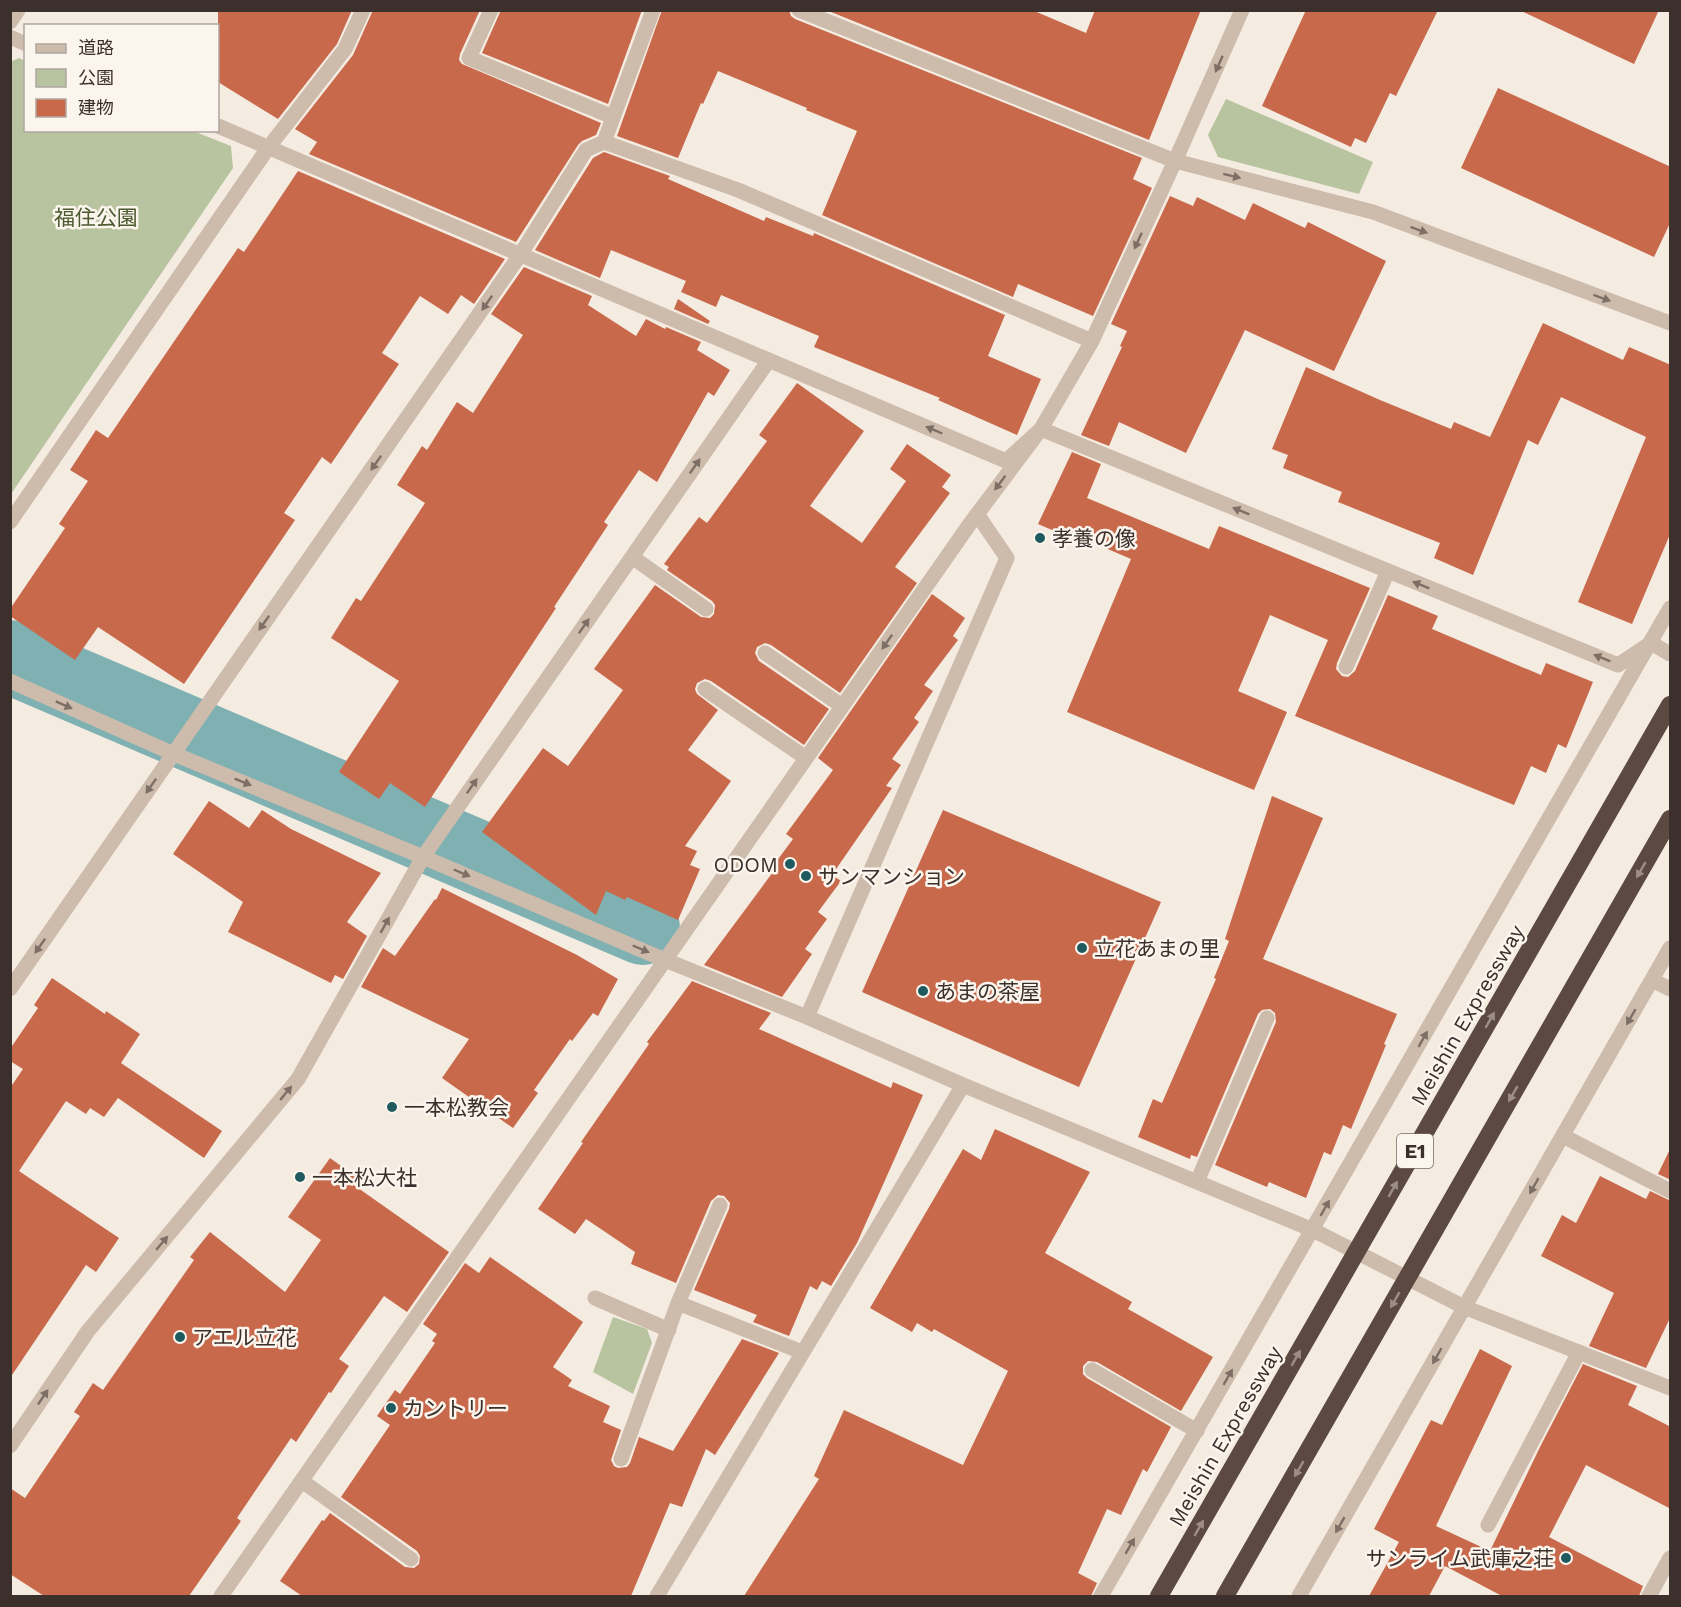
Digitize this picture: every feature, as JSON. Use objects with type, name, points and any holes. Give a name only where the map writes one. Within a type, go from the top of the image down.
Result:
[{"type":"highway","name":"Meishin Expressway","points":[[1159,1596],[1671,705]]},
{"type":"highway","points":[[1225,1596],[1671,819]]},
{"type":"street","points":[[10,22],[18,10]]},
{"type":"street","points":[[10,522],[268,148],[345,49],[363,10]]},
{"type":"street","points":[[491,10],[469,58],[613,117]]},
{"type":"street","points":[[604,142],[653,10]]},
{"type":"street","points":[[799,10],[1175,161],[1373,212],[1671,323]]},
{"type":"street","points":[[221,1596],[842,706],[977,514],[1041,429],[1092,340],[1242,10]]},
{"type":"street","points":[[10,37],[24,43]]},
{"type":"street","points":[[219,126],[1006,461],[1041,429]]},
{"type":"street","points":[[10,989],[520,255],[586,150],[604,142],[738,190],[1092,340]]},
{"type":"street","points":[[10,1446],[88,1331],[298,1079],[431,845],[770,360]]},
{"type":"street","points":[[1041,429],[1618,665],[1651,643]]},
{"type":"street","points":[[807,1017],[1007,558],[977,514]]},
{"type":"street","points":[[632,557],[706,609]]},
{"type":"street","points":[[1346,667],[1388,571]]},
{"type":"street","points":[[1101,1596],[1671,608]]},
{"type":"street","points":[[1651,643],[1671,654]]},
{"type":"street","points":[[765,653],[842,706]]},
{"type":"street","points":[[10,681],[174,753],[431,845],[665,960],[807,1017],[963,1085],[1313,1230],[1464,1308],[1670,1388]]},
{"type":"street","points":[[705,688],[806,758]]},
{"type":"street","points":[[1299,1596],[1671,948]]},
{"type":"street","points":[[1652,980],[1671,989]]},
{"type":"street","points":[[1197,1182],[1267,1018]]},
{"type":"street","points":[[657,1596],[963,1085]]},
{"type":"street","points":[[1563,1136],[1671,1191]]},
{"type":"street","points":[[621,1459],[678,1303],[720,1205]]},
{"type":"street","points":[[595,1298],[669,1330]]},
{"type":"street","points":[[678,1303],[802,1352]]},
{"type":"street","points":[[1488,1525],[1579,1352]]},
{"type":"street","points":[[1092,1370],[1197,1431]]},
{"type":"street","points":[[302,1481],[411,1559]]},
{"type":"street","points":[[1649,1596],[1671,1558]]},
{"type":"green space","name":"福住公園","points":[[19,58],[24,60],[24,132],[196,132],[231,146],[233,168],[11,494],[10,62]]},
{"type":"green space","points":[[1226,99],[1373,162],[1359,194],[1218,157],[1208,135]]},
{"type":"green space","points":[[613,1317],[647,1329],[652,1343],[633,1394],[593,1372]]},
{"type":"building","points":[[218,10],[352,10],[337,44],[278,119],[219,83]]},
{"type":"building","points":[[373,10],[480,10],[460,54],[459,60],[462,64],[601,123],[596,135],[578,145],[516,242],[309,154],[317,142],[295,129],[353,55]]},
{"type":"building","points":[[501,10],[642,10],[608,104],[482,53]]},
{"type":"building","points":[[662,10],[789,10],[795,19],[1142,158],[1133,179],[1152,188],[1093,316],[1018,284],[1013,297],[822,215],[857,131],[718,71],[703,104],[701,103],[678,158],[617,136]]},
{"type":"building","points":[[826,10],[1032,10],[1086,33],[1095,10],[1201,10],[1149,140]]},
{"type":"building","points":[[1306,10],[1438,10],[1396,96],[1390,93],[1366,143],[1355,138],[1351,147],[1262,106]]},
{"type":"building","points":[[1519,10],[1659,10],[1634,64]]},
{"type":"building","points":[[1498,88],[1671,167],[1671,221],[1654,257],[1461,168]]},
{"type":"building","points":[[604,152],[670,176],[668,179],[764,221],[766,217],[813,236],[814,233],[1005,315],[988,356],[1041,379],[1017,435],[938,400],[940,398],[814,347],[819,336],[721,295],[716,307],[681,292],[686,281],[611,250],[600,278],[535,250],[593,158]]},
{"type":"building","points":[[298,171],[505,259],[474,304],[461,295],[448,314],[420,296],[382,353],[399,364],[331,464],[322,457],[284,513],[295,520],[184,684],[98,627],[75,660],[10,616],[10,609],[65,528],[59,524],[88,481],[70,470],[96,430],[108,438],[238,248],[244,252]]},
{"type":"building","points":[[1170,196],[1193,206],[1197,197],[1245,220],[1253,203],[1305,228],[1308,222],[1386,261],[1334,371],[1245,330],[1186,453],[1119,422],[1109,446],[1081,435],[1122,347],[1120,346],[1127,331],[1111,324]]},
{"type":"building","points":[[524,267],[592,296],[588,305],[636,336],[646,319],[665,329],[666,327],[701,342],[697,350],[730,370],[714,396],[708,392],[657,482],[639,470],[604,522],[608,525],[554,607],[556,608],[425,807],[390,783],[379,799],[339,772],[399,681],[331,638],[356,598],[361,601],[425,503],[397,485],[422,446],[427,450],[457,402],[473,413],[523,335],[491,314]]},
{"type":"building","points":[[678,299],[710,321],[708,324],[674,309]]},
{"type":"building","points":[[1543,323],[1623,360],[1629,347],[1671,365],[1671,532],[1632,624],[1578,602],[1646,437],[1561,397],[1538,445],[1528,440],[1473,575],[1434,558],[1440,543],[1338,502],[1342,492],[1283,468],[1288,455],[1272,449],[1306,367],[1451,429],[1454,422],[1490,437]]},
{"type":"building","points":[[797,383],[864,431],[810,506],[862,543],[906,481],[890,469],[907,444],[951,475],[942,487],[950,493],[895,567],[917,583],[840,693],[771,645],[765,643],[757,647],[755,653],[759,661],[829,709],[804,745],[711,681],[705,679],[697,683],[695,689],[697,694],[718,710],[688,750],[731,781],[685,846],[697,851],[690,865],[700,869],[678,920],[627,897],[625,900],[606,891],[596,915],[482,832],[543,748],[568,766],[623,690],[594,669],[655,585],[701,617],[710,618],[714,614],[715,605],[712,601],[667,570],[669,567],[664,564],[699,517],[707,523],[767,441],[759,435]]},
{"type":"building","points":[[1072,452],[1101,464],[1087,498],[1209,549],[1219,526],[1370,588],[1337,663],[1336,669],[1342,676],[1348,677],[1355,671],[1388,595],[1438,616],[1432,629],[1541,675],[1546,663],[1593,682],[1566,748],[1558,744],[1546,773],[1531,766],[1514,805],[1295,716],[1328,640],[1270,615],[1238,691],[1287,712],[1254,790],[1067,712],[1131,559],[1073,534],[1071,538],[1038,524]]},
{"type":"building","points":[[932,594],[965,618],[953,636],[958,640],[924,685],[933,691],[914,718],[919,722],[892,759],[901,765],[886,786],[892,788],[832,875],[841,881],[818,912],[827,919],[805,949],[812,954],[782,997],[704,965],[773,872],[770,870],[793,839],[786,834],[833,770],[818,758]]},
{"type":"building","points":[[1272,796],[1323,818],[1263,959],[1397,1014],[1351,1129],[1343,1125],[1331,1155],[1324,1152],[1306,1198],[1269,1182],[1267,1187],[1215,1165],[1276,1022],[1275,1013],[1270,1009],[1262,1010],[1258,1014],[1197,1157],[1191,1155],[1190,1159],[1138,1137],[1153,1099],[1162,1103],[1216,979],[1214,978],[1229,941],[1225,939]]},
{"type":"building","points":[[209,801],[249,828],[262,810],[291,829],[381,873],[347,922],[367,936],[343,979],[335,975],[331,983],[228,932],[243,902],[173,854]]},
{"type":"building","name":"立花あまの里","points":[[943,810],[1161,902],[1079,1087],[862,992]]},
{"type":"building","points":[[442,888],[577,955],[618,979],[598,1016],[593,1013],[572,1041],[570,1039],[534,1090],[538,1093],[513,1128],[442,1078],[469,1039],[361,987],[383,948],[395,956],[436,900]]},
{"type":"building","points":[[52,978],[105,1014],[106,1011],[140,1034],[121,1063],[222,1131],[204,1158],[118,1098],[104,1117],[90,1108],[86,1114],[66,1101],[19,1171],[119,1238],[96,1272],[86,1265],[10,1378],[10,1088],[23,1069],[10,1061],[10,1049],[38,1008],[34,1005]]},
{"type":"building","points":[[692,981],[771,1013],[759,1029],[891,1088],[893,1082],[923,1095],[857,1243],[831,1286],[822,1281],[817,1290],[810,1286],[789,1336],[753,1322],[757,1315],[694,1290],[729,1209],[730,1203],[724,1196],[718,1195],[711,1201],[676,1283],[631,1264],[635,1252],[586,1219],[575,1234],[538,1209],[649,1044],[647,1042]]},
{"type":"building","points":[[995,1129],[1090,1172],[1045,1253],[1132,1302],[1128,1309],[1213,1357],[1181,1411],[1097,1362],[1088,1361],[1083,1366],[1083,1374],[1087,1378],[1171,1427],[1147,1472],[1143,1469],[1121,1515],[1107,1509],[1078,1573],[1097,1583],[1091,1596],[744,1596],[819,1479],[814,1476],[844,1410],[963,1465],[1008,1371],[934,1329],[932,1332],[917,1323],[912,1332],[870,1308],[963,1149],[981,1160]]},
{"type":"building","points":[[1671,1147],[1671,1180],[1658,1174]]},
{"type":"building","points":[[330,1158],[355,1176],[351,1183],[449,1252],[407,1312],[384,1296],[339,1359],[349,1366],[296,1442],[291,1438],[237,1518],[241,1521],[189,1596],[44,1596],[10,1574],[10,1488],[25,1498],[80,1416],[74,1412],[93,1383],[103,1390],[194,1260],[190,1257],[210,1232],[285,1292],[321,1240],[288,1217]]},
{"type":"building","points":[[1600,1176],[1646,1199],[1650,1191],[1671,1201],[1671,1316],[1646,1368],[1589,1346],[1614,1293],[1541,1256],[1562,1215],[1576,1223]]},
{"type":"building","points":[[490,1257],[583,1322],[553,1367],[572,1380],[568,1386],[610,1406],[603,1422],[621,1430],[611,1460],[618,1468],[627,1467],[630,1463],[639,1437],[673,1451],[742,1339],[779,1353],[715,1455],[706,1449],[682,1507],[670,1503],[631,1596],[302,1596],[280,1581],[322,1520],[324,1521],[330,1513],[405,1567],[414,1568],[419,1564],[420,1556],[417,1551],[341,1497],[390,1425],[377,1416],[395,1390],[400,1394],[435,1343],[432,1341],[437,1334],[423,1324],[465,1263],[479,1273]]},
{"type":"building","points":[[1480,1349],[1512,1366],[1436,1526],[1490,1551],[1583,1364],[1637,1386],[1628,1405],[1671,1427],[1671,1509],[1586,1465],[1549,1537],[1643,1586],[1639,1596],[1502,1596],[1445,1566],[1429,1596],[1369,1596],[1399,1542],[1374,1529],[1431,1420],[1442,1425]]},
{"type":"waterway","points":[[10,657],[643,928]]},
{"type":"place","name":"孝養の像","points":[[1040,538]]},
{"type":"place","name":"ODOM","points":[[790,864]]},
{"type":"place","name":"サンマンション","points":[[806,876]]},
{"type":"place","name":"立花あまの里","points":[[1082,948]]},
{"type":"place","name":"あまの茶屋","points":[[923,991]]},
{"type":"place","name":"一本松教会","points":[[392,1107]]},
{"type":"place","name":"一本松大社","points":[[300,1177]]},
{"type":"place","name":"アエル立花","points":[[180,1337]]},
{"type":"place","name":"カントリー","points":[[391,1408]]},
{"type":"place","name":"サンライム武庫之荘","points":[[1566,1558]]}]
